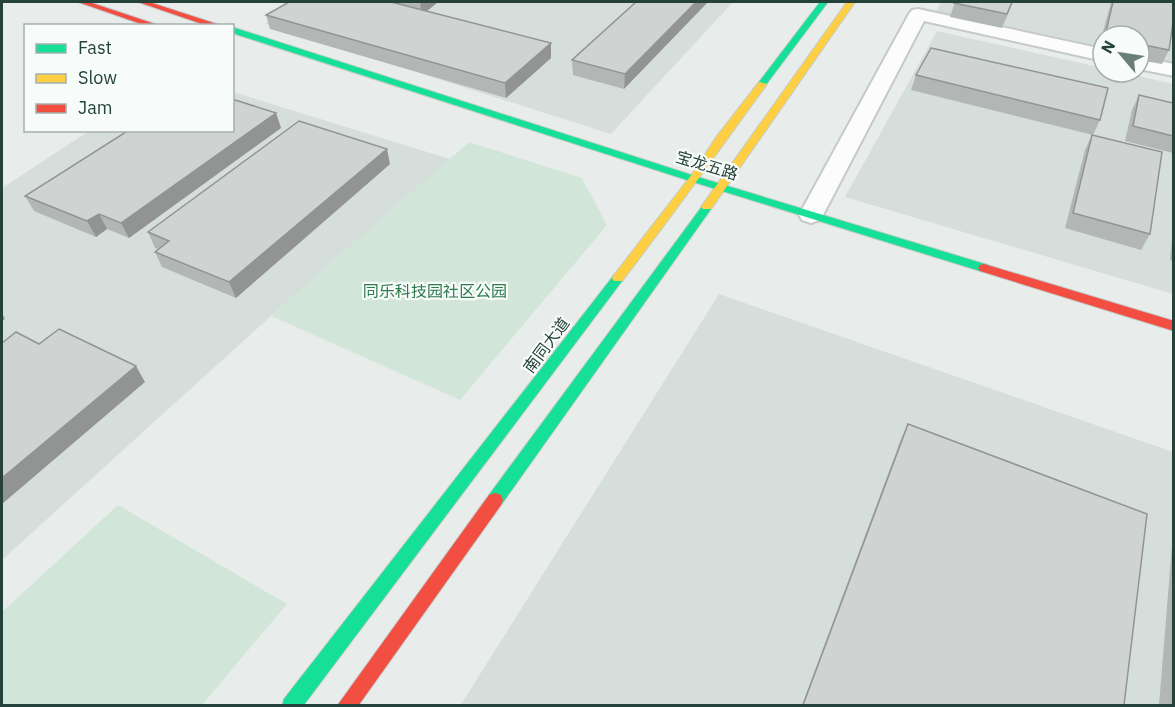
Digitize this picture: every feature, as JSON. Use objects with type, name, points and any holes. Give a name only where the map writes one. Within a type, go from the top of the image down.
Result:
[{"type":"main road","points":[[82,2],[151,24]]},
{"type":"main road","points":[[142,2],[213,24]]},
{"type":"main road","name":"南同大道","points":[[291,705],[679,189],[694,179],[721,138],[824,2]]},
{"type":"main road","points":[[346,705],[718,202],[722,187],[748,146],[851,2]]},
{"type":"main road","name":"宝龙五路","points":[[234,31],[694,179],[1173,326]]},
{"type":"main road","name":"宝龙五路","points":[[679,189],[718,202]]},
{"type":"street","points":[[811,215],[918,15],[1091,52]]},
{"type":"street","points":[[1151,65],[1173,70]]},
{"type":"shaded area","points":[[298,2],[733,2],[611,134],[265,24]]},
{"type":"shaded area","points":[[941,2],[1173,2],[1173,62],[1151,57],[1151,24],[1091,24],[1091,44],[936,11]]},
{"type":"shaded area","points":[[937,31],[1091,65],[1091,84],[1151,84],[1151,79],[1173,84],[1173,294],[845,197]]},
{"type":"shaded area","points":[[234,92],[450,159],[271,316],[2,560],[2,188],[87,132],[234,132]]},
{"type":"shaded area","points":[[719,294],[1173,452],[1173,705],[460,706]]},
{"type":"green space","name":"同乐科技园社区公园","points":[[469,142],[582,178],[607,225],[460,400],[271,316]]},
{"type":"green space","points":[[118,505],[287,604],[202,705],[2,705],[2,612]]},
{"type":"building","points":[[289,2],[391,2],[551,43],[505,83],[266,15]]},
{"type":"building","points":[[636,2],[696,2],[625,74],[572,60]]},
{"type":"building","points":[[955,2],[1012,2],[1007,14]]},
{"type":"building","points":[[1113,2],[1173,2],[1169,50],[1151,46],[1151,24],[1108,24]]},
{"type":"building","points":[[931,48],[1108,88],[1100,120],[916,75]]},
{"type":"building","points":[[1139,95],[1173,103],[1173,136],[1133,126]]},
{"type":"building","points":[[234,100],[276,113],[121,223],[99,214],[87,221],[25,196],[126,132],[234,132]]},
{"type":"building","points":[[299,121],[387,149],[229,282],[155,252],[169,241],[148,232]]},
{"type":"building","points":[[1092,135],[1162,152],[1150,234],[1073,213]]},
{"type":"building","points":[[59,329],[136,366],[2,478],[2,343],[16,332],[39,344]]},
{"type":"building","points":[[908,424],[1147,514],[1124,705],[803,705]]},
{"type":"traffic: fast","points":[[762,84],[824,2]]},
{"type":"traffic: fast","points":[[234,31],[694,179],[984,268]]},
{"type":"traffic: fast","points":[[495,500],[707,207]]},
{"type":"traffic: fast","points":[[291,706],[618,278]]},
{"type":"traffic: slow","points":[[707,207],[851,2]]},
{"type":"traffic: slow","points":[[618,278],[694,179],[721,138],[762,84]]},
{"type":"traffic: jam","points":[[82,2],[151,24]]},
{"type":"traffic: jam","points":[[142,2],[213,24]]},
{"type":"traffic: jam","points":[[984,268],[1174,326]]},
{"type":"traffic: jam","points":[[346,706],[495,500]]}]
